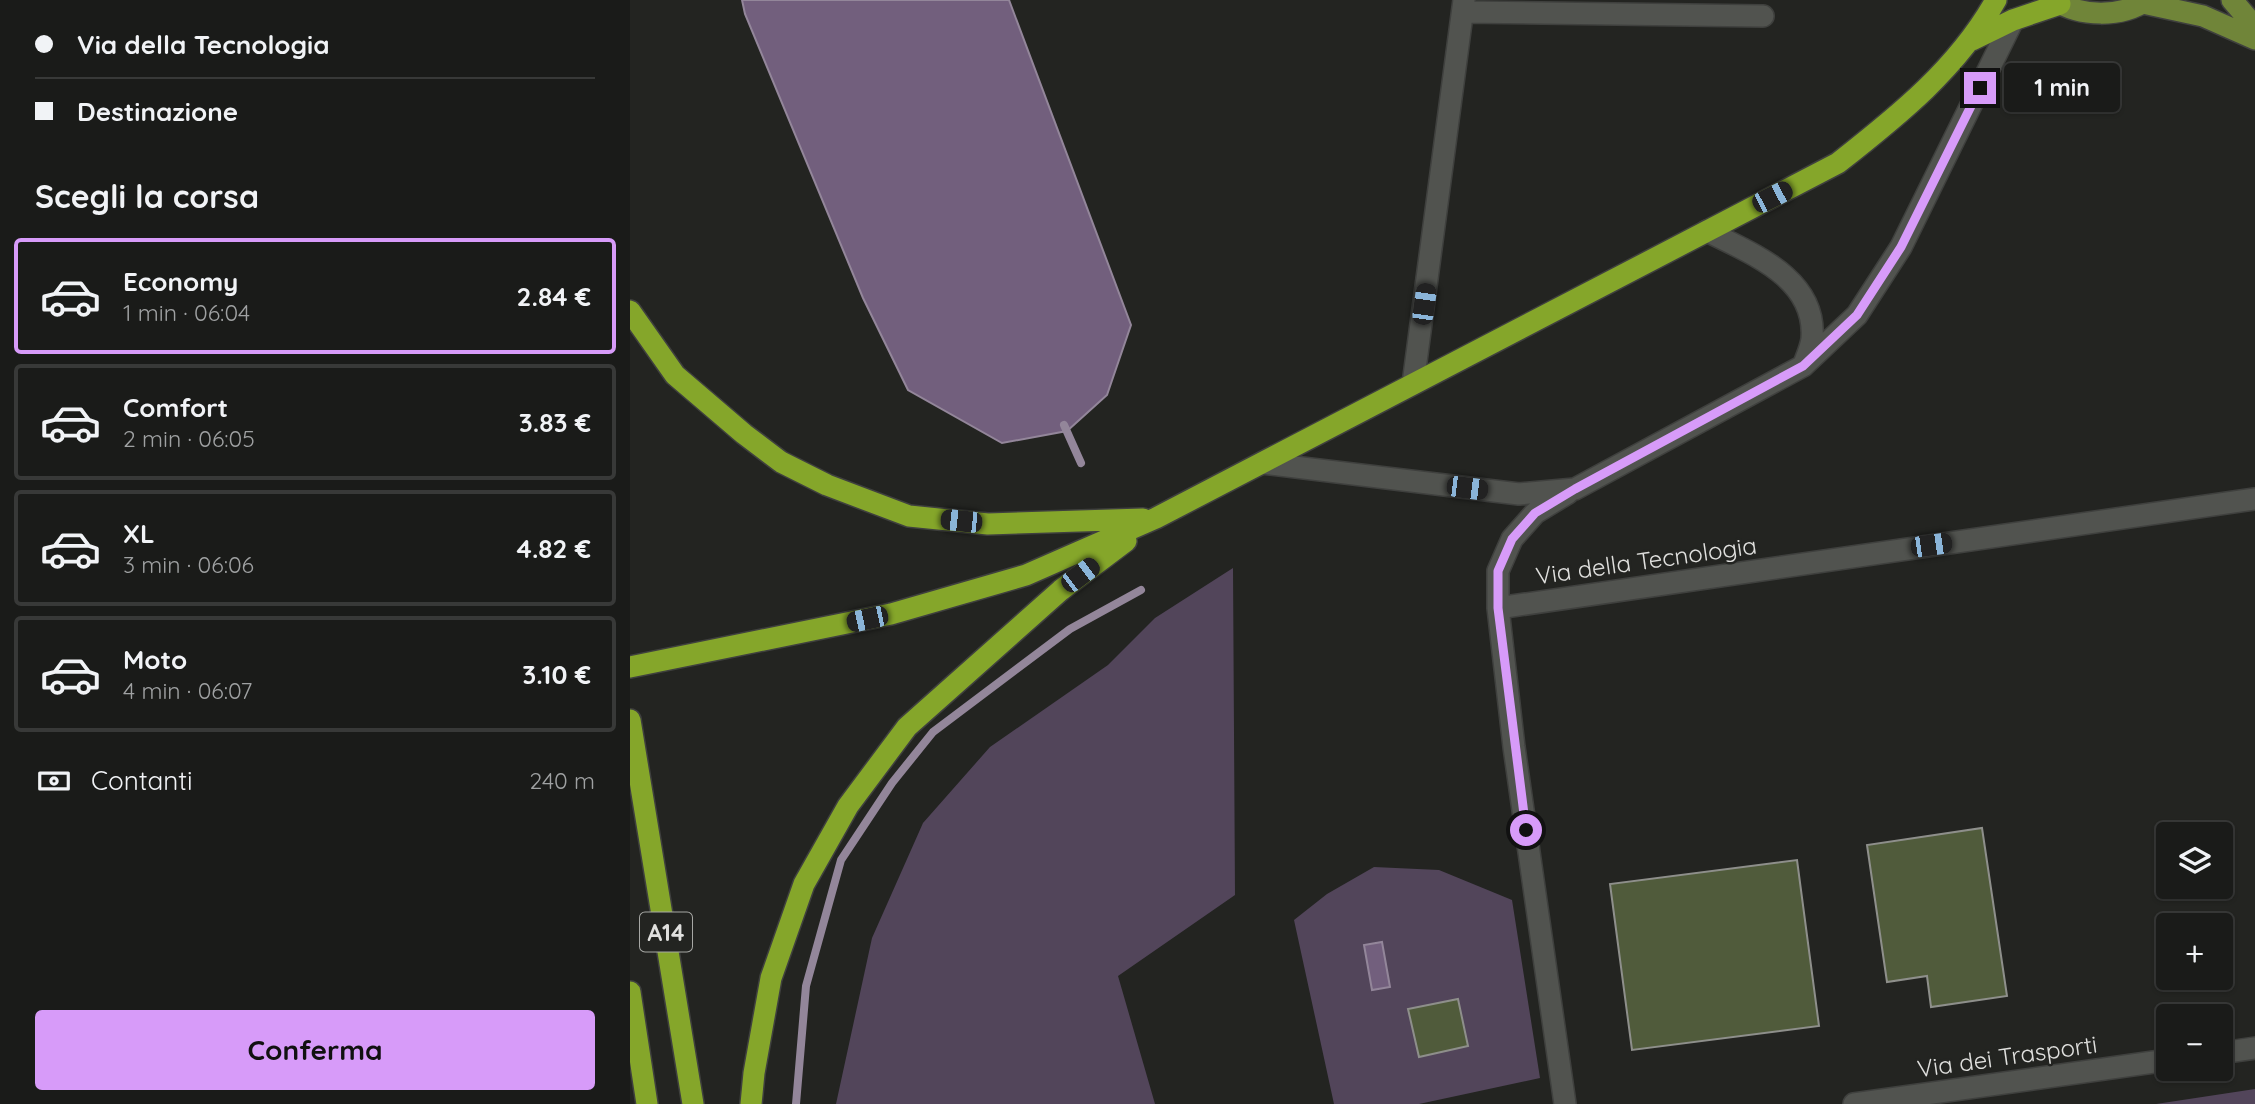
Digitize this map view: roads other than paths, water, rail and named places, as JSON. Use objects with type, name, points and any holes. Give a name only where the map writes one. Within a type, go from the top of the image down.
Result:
[{"type":"highway","points":[[630,667],[891,614],[1026,575],[1156,518],[1838,163],[1905,110],[1972,40],[1996,0]]},
{"type":"highway","points":[[1972,40],[2057,2]]},
{"type":"highway","points":[[630,311],[675,375],[781,462],[827,485],[909,516],[988,524],[1156,518]]},
{"type":"highway","points":[[751,1104],[771,978],[804,884],[848,806],[907,727],[1061,590],[1156,518]]},
{"type":"highway","name":"A14","points":[[630,720],[693,1104]]},
{"type":"highway","points":[[630,992],[647,1104]]},
{"type":"main road","points":[[2232,0],[2255,27]]},
{"type":"main road","points":[[2057,2],[2087,13],[2116,12],[2145,1],[2203,16],[2255,39]]},
{"type":"street","points":[[1413,384],[1464,6],[1763,16]]},
{"type":"street","points":[[1565,1104],[1514,747],[1498,608],[1498,571],[1512,539],[1535,513],[1803,366],[1857,315],[1901,247],[2013,20]]},
{"type":"street","points":[[1707,231],[1774,267],[1800,291],[1811,314],[1812,341],[1803,366]]},
{"type":"street","points":[[1262,463],[1518,494],[1575,489]]},
{"type":"street","name":"Via della Tecnologia","points":[[1498,608],[2255,499]]},
{"type":"street","points":[[2233,1051],[2255,1048]]},
{"type":"street","name":"Via dei Trasporti","points":[[1854,1104],[2156,1062]]},
{"type":"waterway","points":[[1064,425],[1081,463]]},
{"type":"waterway","points":[[796,1104],[806,986],[841,860],[892,783],[933,732],[1070,629],[1141,590]]}]
